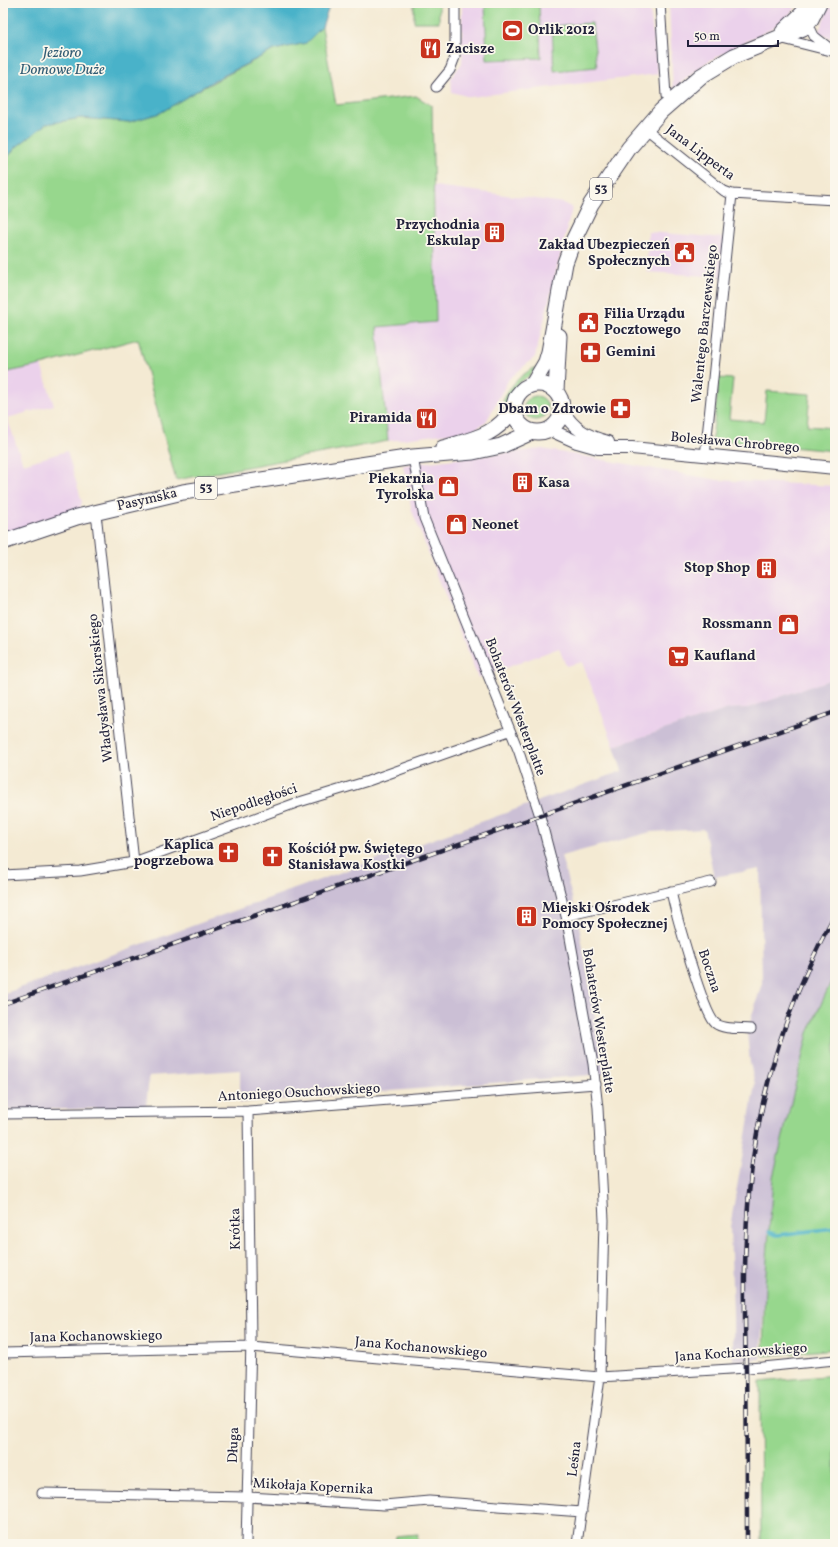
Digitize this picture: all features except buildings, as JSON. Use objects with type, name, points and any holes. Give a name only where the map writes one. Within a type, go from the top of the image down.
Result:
[{"type":"main road","name":"53","points":[[776,37],[803,13],[808,3]]},
{"type":"main road","name":"53","points":[[514,407],[516,400],[523,390],[534,384],[546,362],[565,263],[582,220],[615,167],[645,128],[671,102],[701,76],[718,65],[776,37],[796,32],[808,23],[819,3]]},
{"type":"main road","name":"53","points":[[560,291],[556,391],[560,397],[563,411]]},
{"type":"main road","points":[[534,384],[544,384],[556,391]]},
{"type":"main road","points":[[514,407],[515,415],[521,424],[532,432]]},
{"type":"main road","name":"Pasymska","points":[[413,456],[463,442],[494,431],[502,424],[514,407]]},
{"type":"main road","points":[[548,430],[561,418],[563,411]]},
{"type":"main road","name":"53","points":[[532,432],[548,430]]},
{"type":"main road","name":"Pasymska","points":[[3,542],[94,512],[198,489],[413,456],[473,452],[501,446],[532,432]]},
{"type":"street","points":[[436,87],[454,63],[456,3]]},
{"type":"street","points":[[660,3],[666,96],[671,102]]},
{"type":"street","points":[[808,23],[814,36],[835,52]]},
{"type":"street","points":[[776,37],[835,52]]},
{"type":"street","name":"Jana Lipperta","points":[[645,128],[715,185],[732,194],[835,200]]},
{"type":"street","name":"Walentego Barczewskiego","points":[[705,456],[732,194]]},
{"type":"street","name":"Bolesława Chrobrego","points":[[563,411],[568,419],[584,434],[632,448]]},
{"type":"street","name":"Bolesława Chrobrego","points":[[548,430],[577,442],[598,448],[632,448],[835,468]]},
{"type":"street","name":"Bohaterów Westerplatte","points":[[413,456],[424,518],[509,731],[519,752],[538,810],[566,916],[596,1084],[604,1220],[600,1377]]},
{"type":"street","name":"Władysława Sikorskiego","points":[[94,512],[98,528],[134,862]]},
{"type":"street","name":"Niepodległości","points":[[3,875],[80,871],[134,862],[296,803],[368,781],[509,731]]},
{"type":"street","points":[[566,916],[710,882]]},
{"type":"street","name":"Boczna","points":[[671,891],[697,982],[711,1017],[721,1026],[751,1029]]},
{"type":"street","name":"Antoniego Osuchowskiego","points":[[3,1114],[248,1111],[596,1084]]},
{"type":"street","name":"Krótka","points":[[248,1111],[251,1347]]},
{"type":"street","name":"Jana Kochanowskiego","points":[[3,1353],[251,1347],[600,1377],[763,1367],[835,1360]]},
{"type":"street","name":"Długa","points":[[246,1544],[251,1347]]},
{"type":"street","name":"Leśna","points":[[577,1544],[600,1377]]},
{"type":"street","name":"Mikołaja Kopernika","points":[[42,1493],[247,1497],[384,1505],[429,1501],[582,1512]]},
{"type":"shaded area","points":[[462,3],[649,3],[658,74],[470,97],[452,92],[451,78],[462,63]]},
{"type":"shaded area","points":[[669,3],[799,3],[790,14],[772,28],[707,62],[673,89]]},
{"type":"shaded area","points":[[831,3],[835,3],[835,40],[818,33]]},
{"type":"shaded area","points":[[434,186],[564,203],[572,208],[535,357],[509,379],[486,422],[474,430],[388,441],[377,327],[436,322]]},
{"type":"shaded area","points":[[648,232],[726,238],[724,277],[647,272]]},
{"type":"shaded area","points":[[41,365],[54,405],[7,418],[23,464],[67,451],[82,502],[77,517],[3,542],[3,373]]},
{"type":"shaded area","points":[[542,449],[718,480],[835,486],[835,678],[748,708],[729,709],[614,746],[582,662],[566,666],[559,648],[478,678],[412,511],[403,465]]},
{"type":"shaded area","points":[[835,678],[835,973],[808,1033],[773,1177],[760,1359],[733,1361],[730,1227],[755,1084],[750,1063],[747,1032],[762,983],[760,869],[714,877],[704,829],[651,832],[561,856],[578,920],[605,1074],[240,1103],[240,1070],[149,1076],[146,1108],[3,1110],[3,994],[622,771],[614,746],[729,709],[748,708]]},
{"type":"green space","points":[[414,3],[439,3],[439,22],[414,22]]},
{"type":"green space","name":"Orlik 2012","points":[[485,3],[539,3],[541,58],[487,60]]},
{"type":"green space","points":[[592,23],[597,67],[554,71],[552,26]]},
{"type":"green space","points":[[322,27],[336,105],[416,96],[432,106],[436,322],[377,327],[388,441],[176,480],[138,339],[41,365],[3,373],[3,163],[15,148],[46,124],[81,118],[129,122],[160,113],[193,93],[274,50],[306,43]]},
{"type":"green space","points":[[536,367],[529,376],[514,388],[506,407],[498,419],[503,402],[511,388],[522,376]]},
{"type":"green space","points":[[719,378],[733,379],[729,419],[764,422],[767,391],[810,394],[807,426],[834,428],[835,416],[835,451],[712,440]]},
{"type":"green space","points":[[536,396],[545,399],[548,408],[545,417],[536,420],[527,417],[524,408],[527,399]]},
{"type":"green space","points":[[835,973],[835,1349],[763,1356],[765,1286],[773,1177],[808,1033]]},
{"type":"green space","points":[[835,1375],[835,1544],[761,1544],[760,1382]]},
{"type":"green space","points":[[418,1534],[417,1544],[395,1544],[396,1536]]},
{"type":"water","name":"Jezioro Domowe Duże","points":[[3,3],[330,3],[322,27],[306,43],[274,50],[213,81],[160,113],[129,122],[81,118],[46,124],[15,148],[3,163]]},
{"type":"waterway","points":[[769,1232],[777,1235],[835,1228]]},
{"type":"railway","points":[[3,1004],[835,712]]},
{"type":"railway","points":[[747,1544],[745,1254],[749,1196],[756,1139],[768,1080],[786,1023],[808,968],[835,914]]},
{"type":"place","name":"Orlik 2012","points":[[513,30]]},
{"type":"place","name":"Zacisze","points":[[430,49]]},
{"type":"place","name":"Przychodnia Eskulap","points":[[495,233]]},
{"type":"place","name":"Zakład Ubezpieczeń Społecznych","points":[[685,253]]},
{"type":"place","name":"Filia Urządu Pocztowego","points":[[589,322]]},
{"type":"place","name":"Gemini","points":[[591,352]]},
{"type":"place","name":"Dbam o Zdrowie","points":[[621,409]]},
{"type":"place","name":"Piramida","points":[[427,418]]},
{"type":"place","name":"Kasa","points":[[523,483]]},
{"type":"place","name":"Piekarnia Tyrolska","points":[[449,487]]},
{"type":"place","name":"Neonet","points":[[456,525]]},
{"type":"place","name":"Stop Shop","points":[[766,568]]},
{"type":"place","name":"Rossmann","points":[[788,624]]},
{"type":"place","name":"Kaufland","points":[[678,656]]},
{"type":"place","name":"Kaplica pogrzebowa","points":[[229,853]]},
{"type":"place","name":"Kościół pw. Świętego Stanisława Kostki","points":[[272,857]]},
{"type":"place","name":"Miejski Ośrodek Pomocy Społecznej","points":[[526,916]]}]
